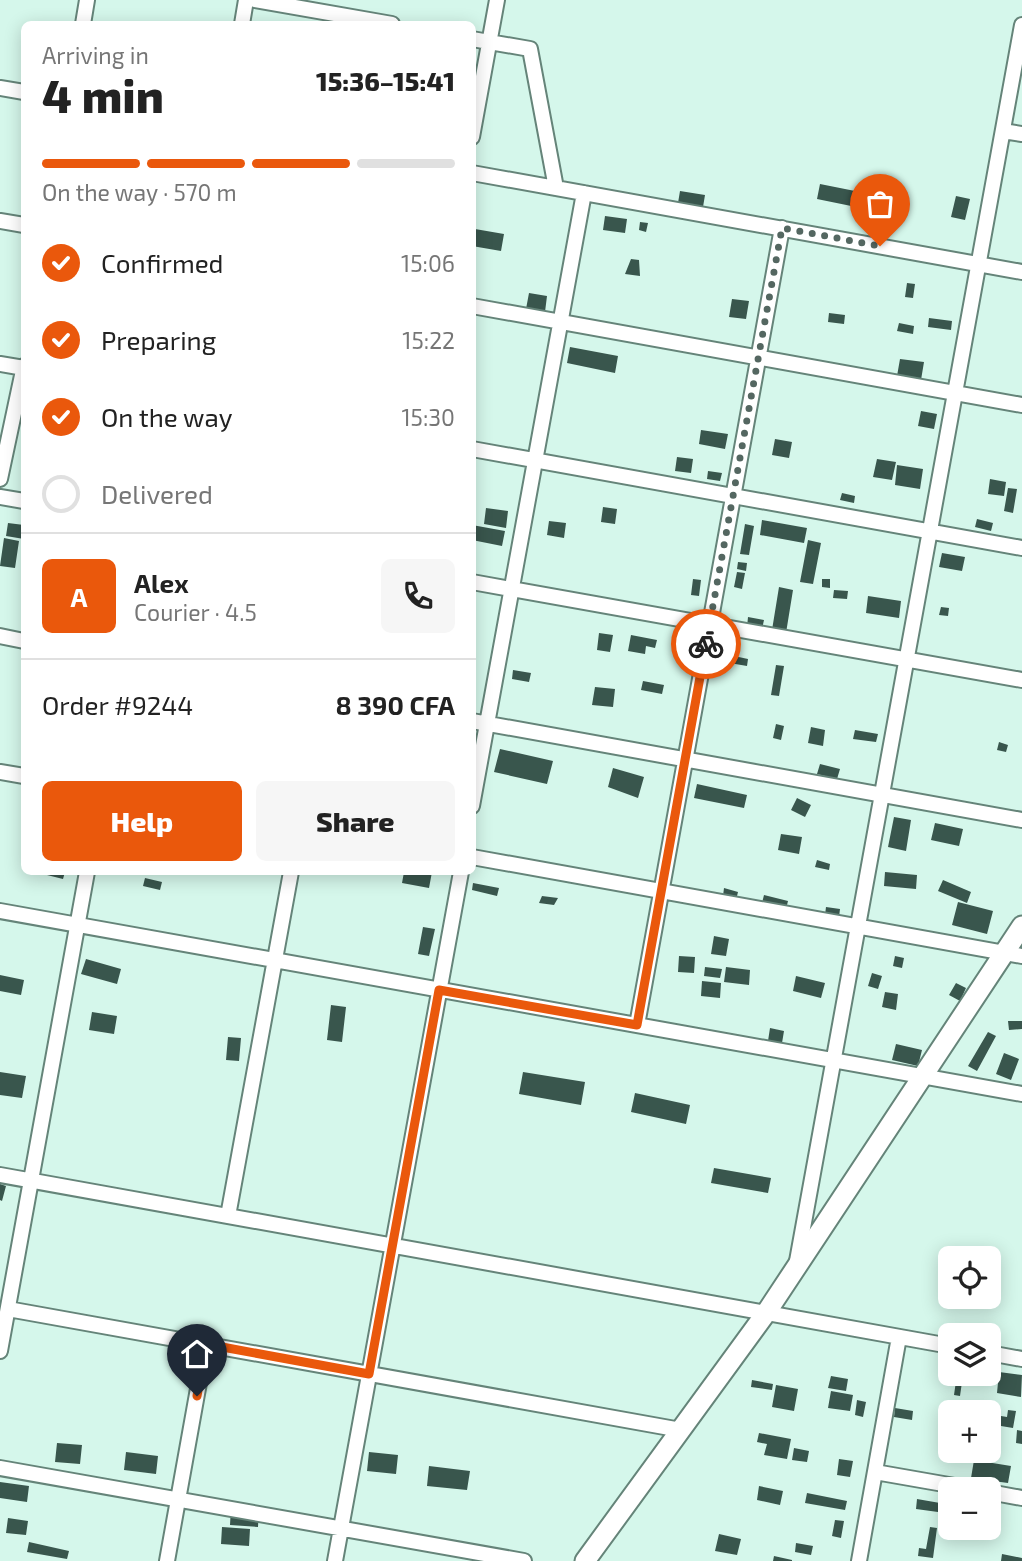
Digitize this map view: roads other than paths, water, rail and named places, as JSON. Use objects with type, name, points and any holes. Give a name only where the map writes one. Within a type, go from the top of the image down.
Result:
[{"type":"street","points":[[84,21],[87,0]]},
{"type":"street","points":[[242,21],[246,0]]},
{"type":"street","points":[[255,0],[375,21]]},
{"type":"street","points":[[476,116],[498,0]]},
{"type":"street","points":[[795,1269],[1022,25]]},
{"type":"street","points":[[476,40],[530,50],[556,188]]},
{"type":"street","points":[[0,88],[21,92]]},
{"type":"street","points":[[1003,131],[1022,134]]},
{"type":"street","points":[[476,174],[1022,271]]},
{"type":"street","points":[[476,786],[584,193]]},
{"type":"street","points":[[0,221],[21,224]]},
{"type":"street","points":[[637,1025],[782,228]]},
{"type":"street","points":[[476,307],[1022,405]]},
{"type":"street","points":[[0,364],[21,368]]},
{"type":"street","points":[[0,479],[21,382]]},
{"type":"street","points":[[476,450],[1022,548]]},
{"type":"street","points":[[0,497],[21,500]]},
{"type":"street","points":[[476,583],[1022,680]]},
{"type":"street","points":[[0,636],[21,640]]},
{"type":"street","points":[[476,722],[1022,820]]},
{"type":"street","points":[[0,772],[21,776]]},
{"type":"street","points":[[476,858],[1013,954]]},
{"type":"street","points":[[0,1351],[86,875]]},
{"type":"street","points":[[228,1216],[289,875]]},
{"type":"street","points":[[335,1561],[460,875]]},
{"type":"street","points":[[0,911],[1022,1094]]},
{"type":"street","points":[[585,1561],[766,1312],[921,1076],[1013,954],[1022,926]]},
{"type":"street","points":[[0,1175],[938,1344]]},
{"type":"street","points":[[8,1309],[681,1430]]},
{"type":"street","points":[[859,1561],[899,1336]]},
{"type":"street","points":[[167,1561],[206,1344]]},
{"type":"street","points":[[1001,1355],[1022,1359]]},
{"type":"street","points":[[0,1468],[524,1561]]},
{"type":"street","points":[[875,1472],[938,1483]]},
{"type":"street","points":[[1001,1494],[1022,1498]]}]
